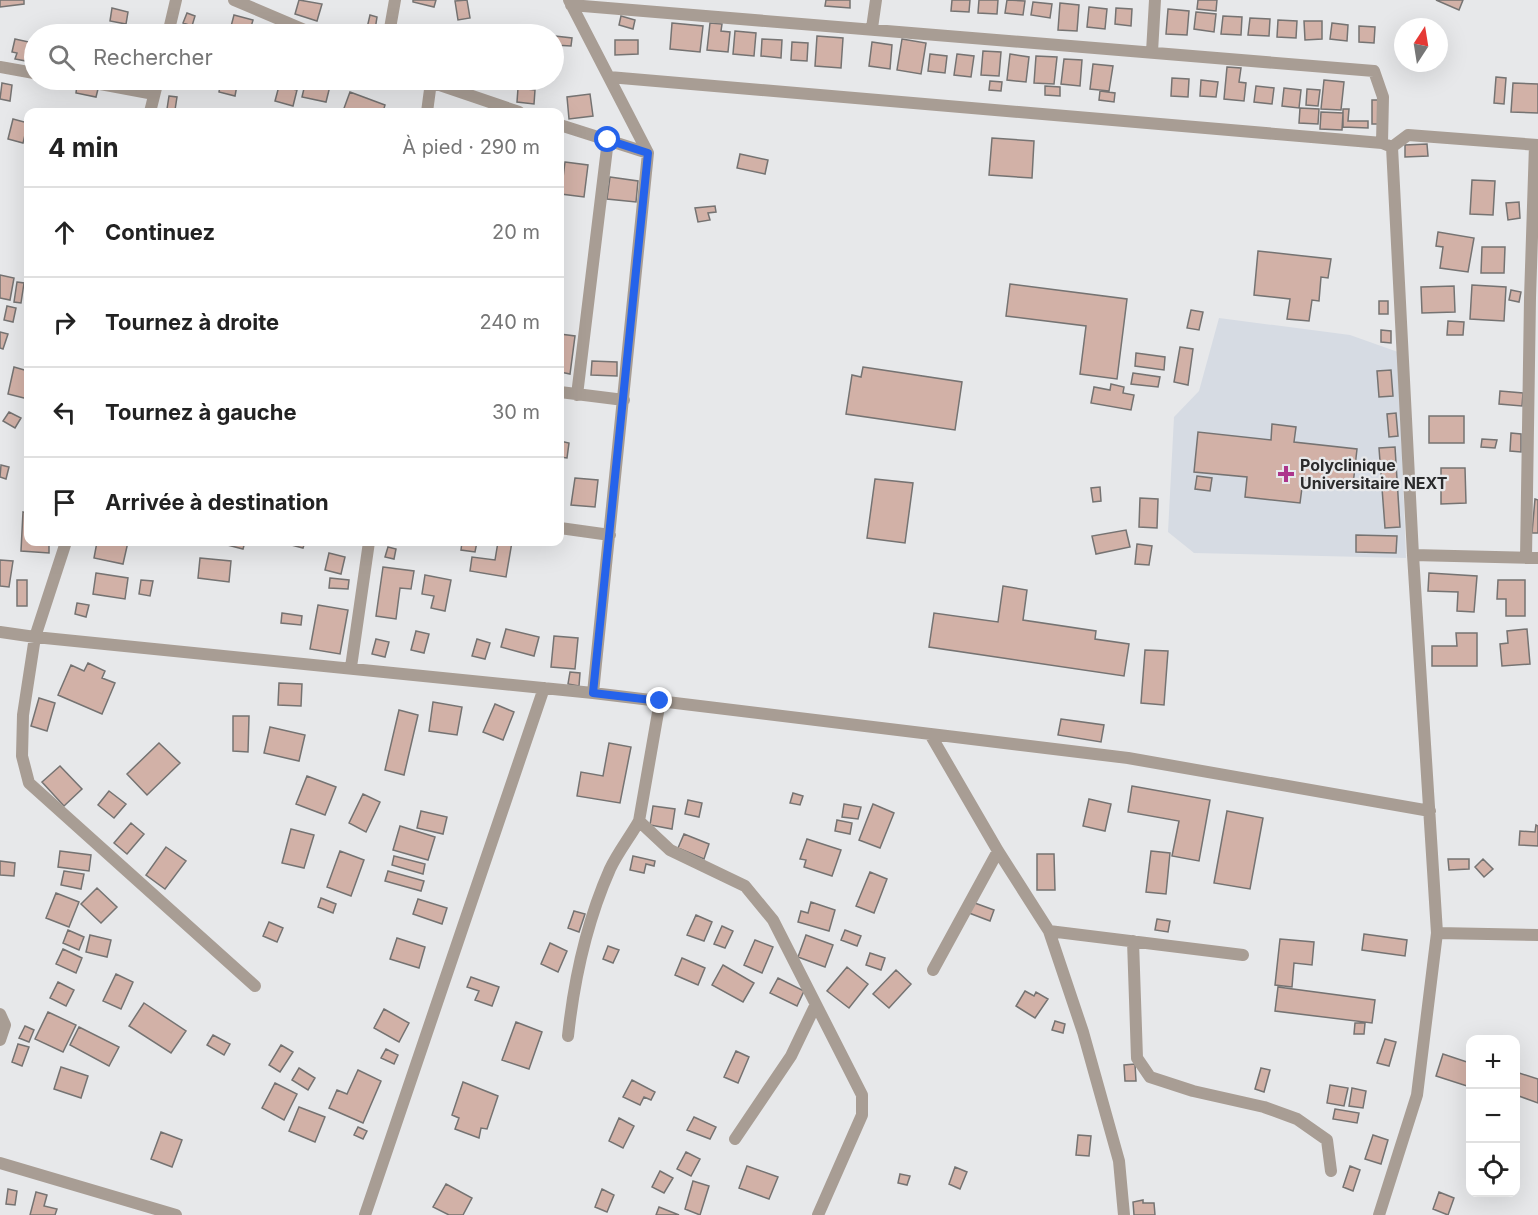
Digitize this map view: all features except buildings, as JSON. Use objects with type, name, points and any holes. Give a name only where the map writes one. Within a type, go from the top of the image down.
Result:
[{"type":"street","points":[[170,24],[176,0]]},
{"type":"street","points":[[234,0],[290,24]]},
{"type":"street","points":[[391,24],[395,0]]},
{"type":"street","points":[[872,28],[876,0]]},
{"type":"street","points":[[1152,52],[1155,0]]},
{"type":"street","points":[[570,2],[1374,70],[1383,97],[1387,145],[1437,933],[1417,1095],[1379,1215]]},
{"type":"street","points":[[570,2],[648,153],[593,693]]},
{"type":"street","points":[[0,68],[24,72]]},
{"type":"street","points":[[609,77],[1387,145],[1408,135],[1537,145],[1530,298],[1532,558],[1413,555]]},
{"type":"street","points":[[133,90],[154,94]]},
{"type":"street","points":[[151,108],[155,90]]},
{"type":"street","points":[[427,108],[428,90]]},
{"type":"street","points":[[454,90],[507,108]]},
{"type":"street","points":[[564,126],[648,153]]},
{"type":"street","points":[[577,395],[608,140]]},
{"type":"street","points":[[564,393],[624,400]]},
{"type":"street","points":[[564,529],[610,535]]},
{"type":"street","points":[[65,546],[35,637],[23,715],[22,756],[29,783],[255,986]]},
{"type":"street","points":[[351,667],[368,546]]},
{"type":"street","points":[[0,632],[593,693],[1128,758],[1431,811]]},
{"type":"street","points":[[365,1215],[544,688]]},
{"type":"street","points":[[568,1036],[572,997],[591,921],[611,868],[639,821],[660,701]]},
{"type":"street","points":[[930,734],[998,851],[1049,931],[1083,1032],[1119,1161],[1124,1215]]},
{"type":"street","points":[[639,821],[670,850],[745,886],[773,920],[862,1095],[862,1115],[818,1215]]},
{"type":"street","points":[[933,970],[998,851]]},
{"type":"street","points":[[1049,931],[1243,955]]},
{"type":"street","points":[[1437,933],[1538,935]]},
{"type":"street","points":[[1133,941],[1137,1058],[1150,1077],[1193,1091],[1264,1107],[1297,1119],[1327,1140],[1331,1171]]},
{"type":"street","points":[[735,1139],[791,1056],[815,1006]]},
{"type":"street","points":[[0,1014],[5,1024],[0,1040]]},
{"type":"street","points":[[0,1163],[176,1215]]},
{"type":"shaded area","name":"Polyclinique Universitaire NEXT","points":[[1219,318],[1350,335],[1398,352],[1406,558],[1194,553],[1168,532],[1174,417],[1199,391]]},
{"type":"place","name":"Polyclinique Universitaire NEXT","points":[[1286,474]]},
{"type":"route","points":[[608,140],[648,153],[593,693],[660,701]]}]
